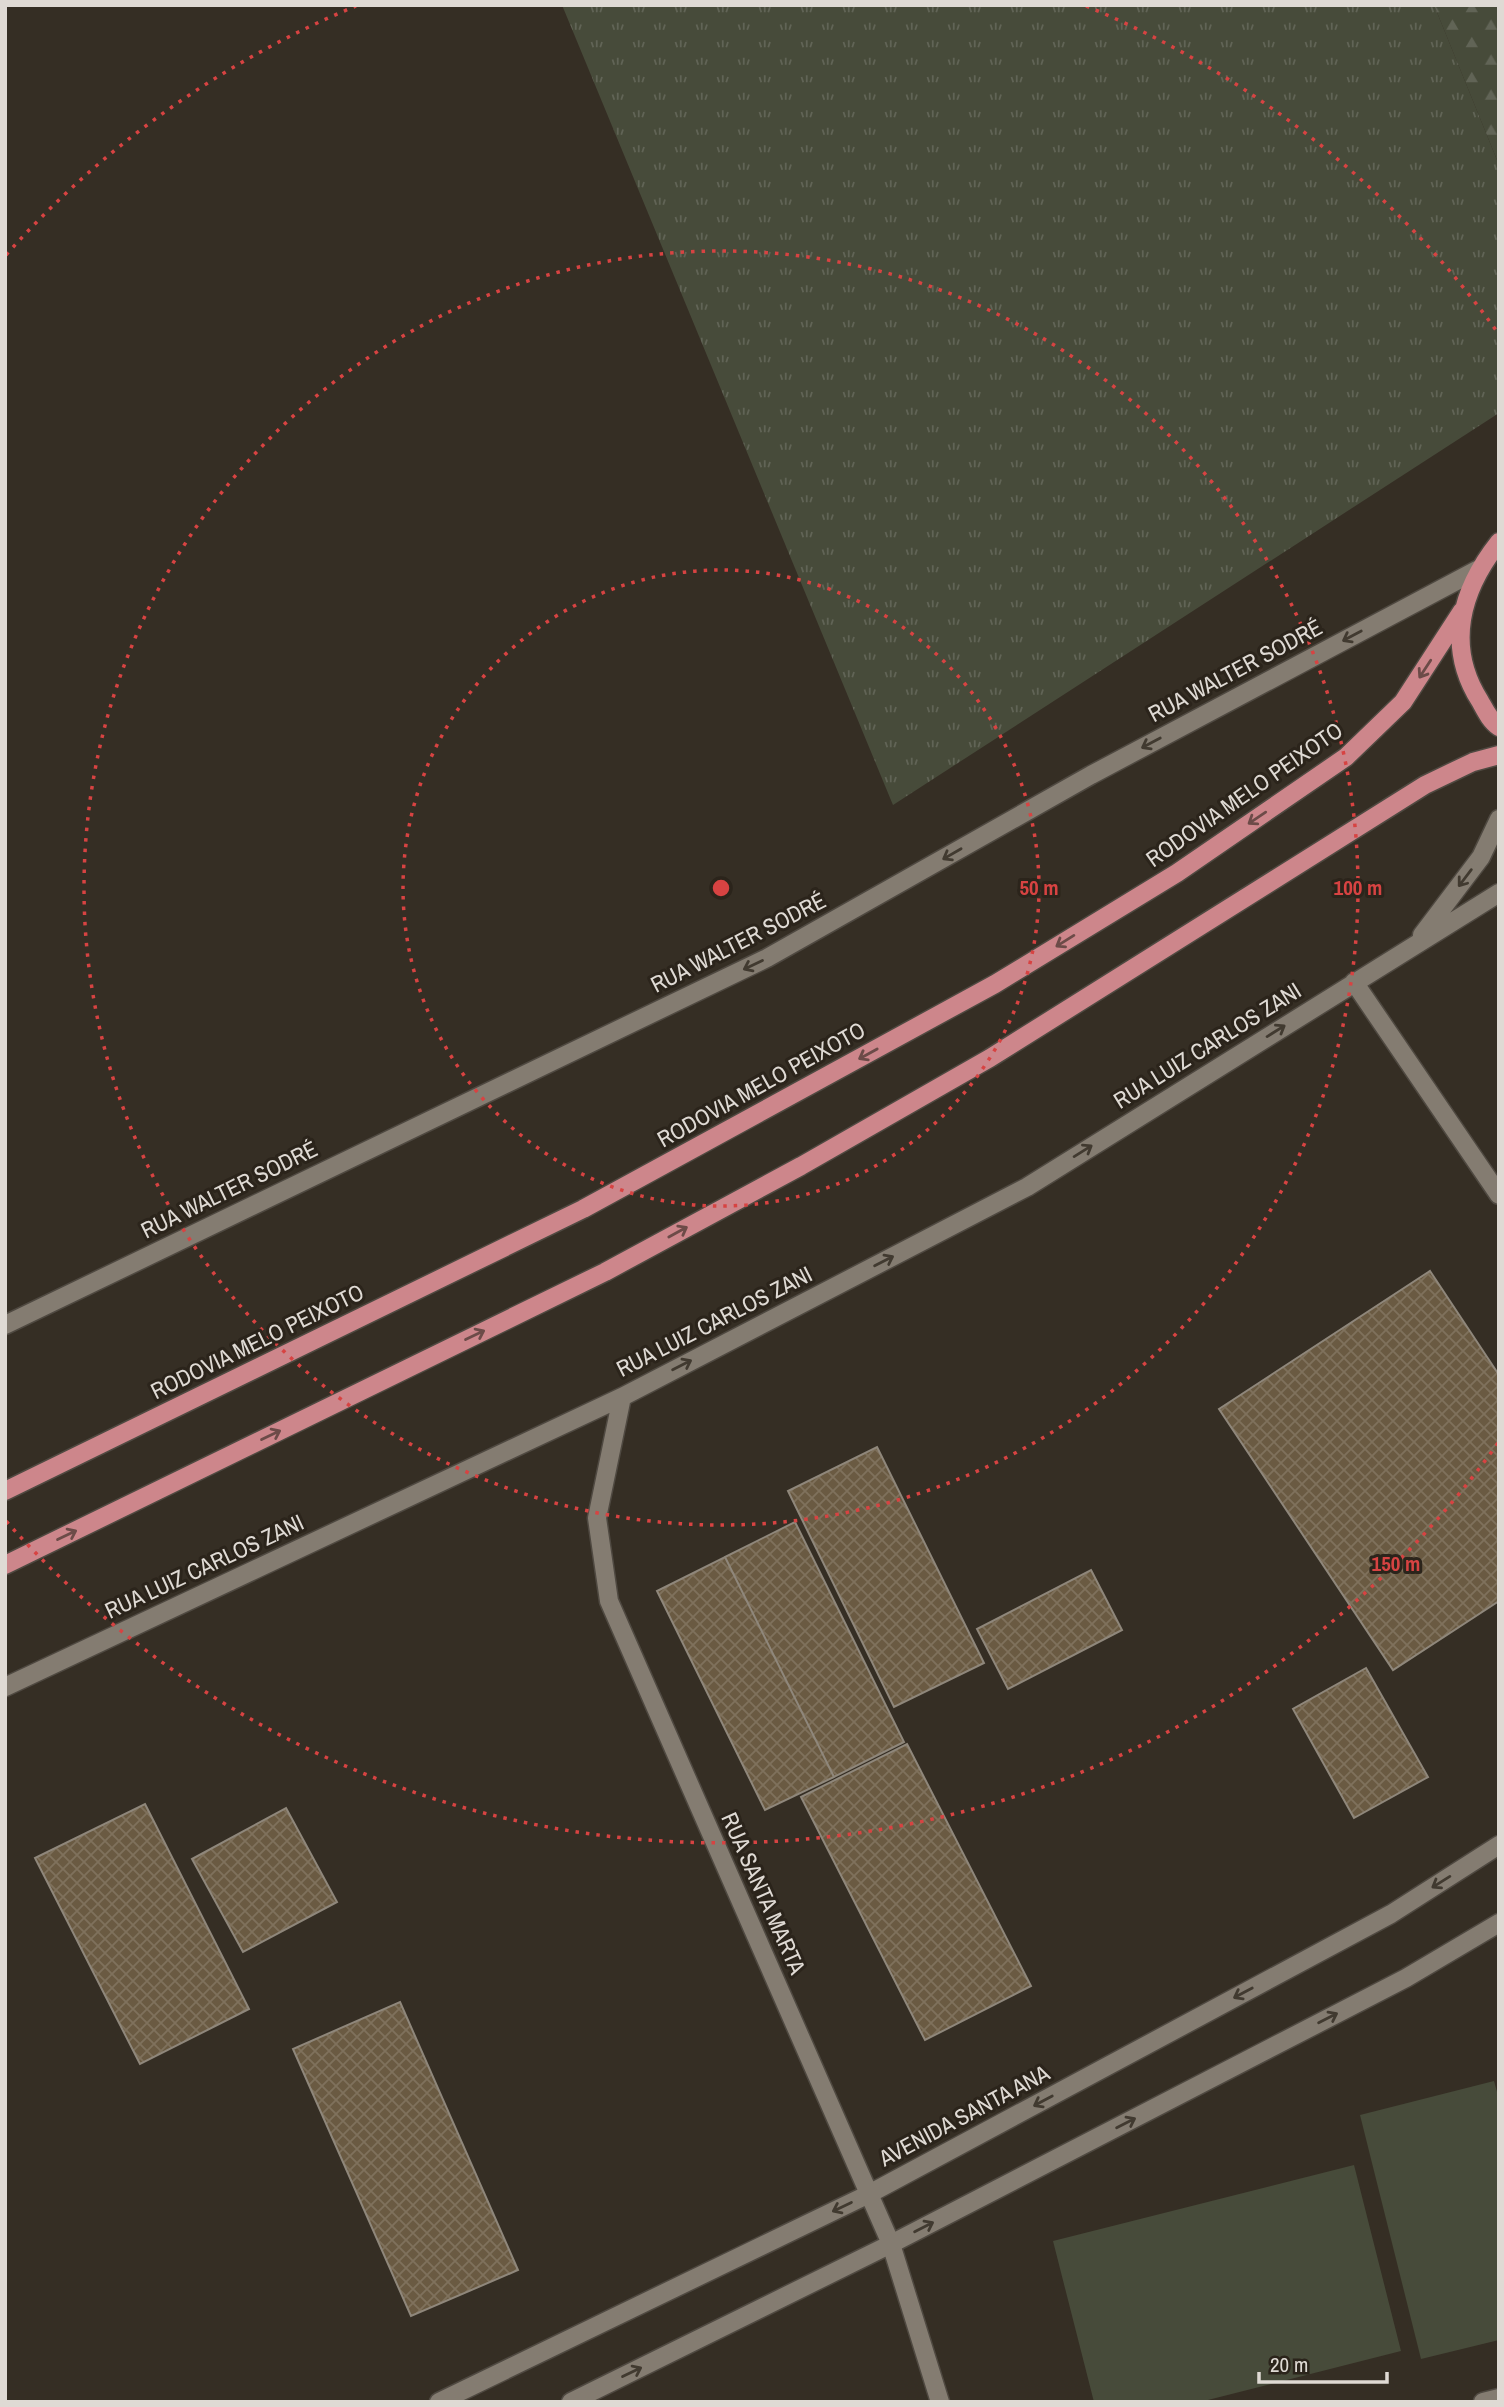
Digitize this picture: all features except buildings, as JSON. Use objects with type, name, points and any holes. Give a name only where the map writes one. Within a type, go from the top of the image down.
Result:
[{"type":"main road","points":[[1499,542],[1477,570],[1462,611],[1461,652],[1472,690],[1499,727]]},
{"type":"main road","name":"RODOVIA MELO PEIXOTO","points":[[5,1491],[583,1209],[995,984],[1177,873],[1346,757],[1403,702],[1462,611]]},
{"type":"main road","points":[[5,1565],[605,1272],[990,1058],[1425,785],[1473,762],[1499,755]]},
{"type":"street","name":"RUA WALTER SODRÉ","points":[[5,1325],[767,958],[1091,775],[1477,570]]},
{"type":"street","name":"RUA LUIZ CARLOS ZANI","points":[[1416,943],[1481,857],[1499,819]]},
{"type":"street","name":"RUA LUIZ CARLOS ZANI","points":[[5,1687],[622,1397],[1027,1187],[1499,893]]},
{"type":"street","points":[[1354,982],[1499,1195]]},
{"type":"street","name":"RUA SANTA MARTA","points":[[622,1397],[597,1518],[609,1601],[891,2244],[940,2402]]},
{"type":"street","name":"AVENIDA SANTA ANA","points":[[439,2402],[869,2194],[1391,1914],[1499,1845]]},
{"type":"street","points":[[571,2402],[891,2244],[1406,1978],[1499,1923]]},
{"type":"street","points":[[1483,2402],[1499,2398]]},
{"type":"green space","points":[[562,5],[1434,5],[1499,165],[1499,413],[893,805]]},
{"type":"green space","points":[[1434,5],[1499,5],[1499,165]]},
{"type":"green space","points":[[1494,2081],[1499,2099],[1499,2340],[1421,2359],[1360,2115]]},
{"type":"green space","points":[[1354,2165],[1401,2351],[1200,2402],[1094,2402],[1053,2241]]}]
